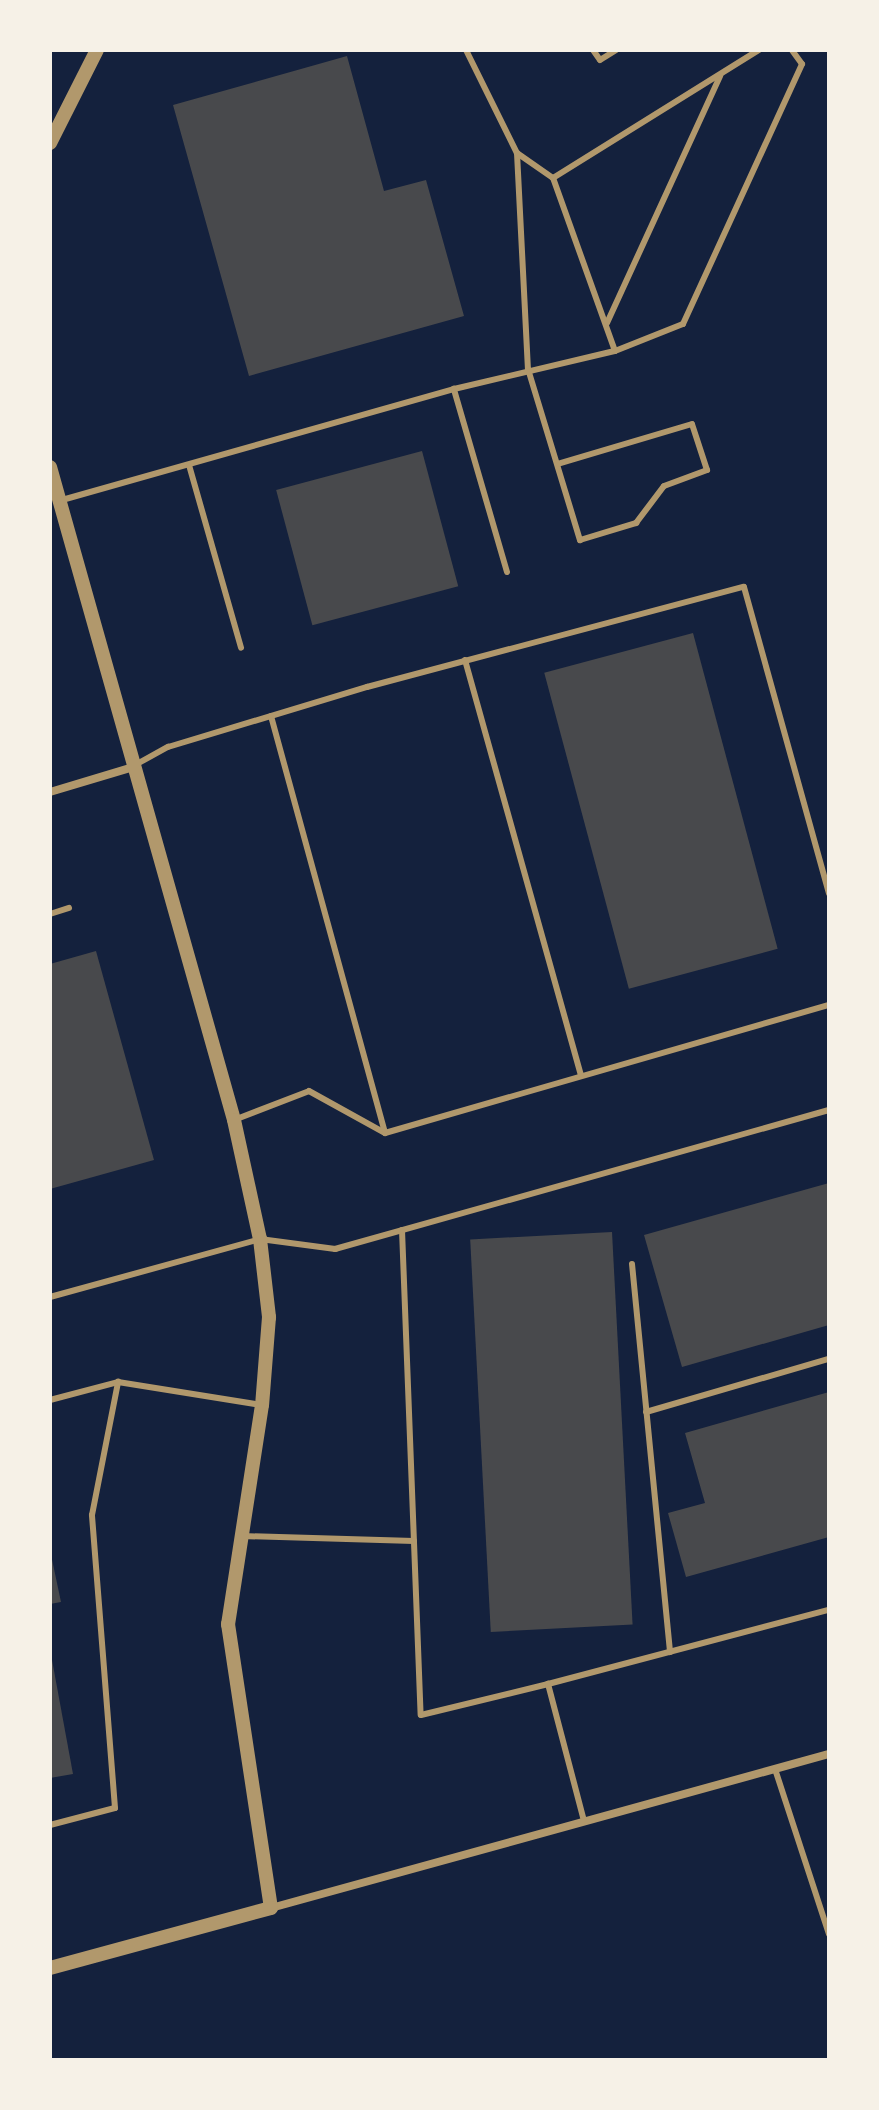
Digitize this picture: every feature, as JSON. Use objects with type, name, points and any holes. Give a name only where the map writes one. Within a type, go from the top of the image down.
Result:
[{"type":"street","points":[[50,143],[97,50]]},
{"type":"street","points":[[50,467],[130,768],[234,1120],[260,1239],[269,1317],[262,1405],[228,1624],[271,1908]]},
{"type":"street","points":[[50,792],[130,768]]},
{"type":"street","points":[[50,1968],[829,1754]]},
{"type":"lane","points":[[466,50],[517,153],[528,369],[580,540],[636,523],[664,486],[707,470],[692,424],[558,464]]},
{"type":"lane","points":[[593,50],[600,60],[616,50]]},
{"type":"lane","points":[[553,178],[759,50]]},
{"type":"lane","points":[[58,501],[528,369],[615,351],[683,324],[802,64],[792,50]]},
{"type":"lane","points":[[607,323],[720,76]]},
{"type":"lane","points":[[517,153],[553,178],[615,351]]},
{"type":"lane","points":[[454,389],[507,572]]},
{"type":"lane","points":[[189,465],[241,648]]},
{"type":"lane","points":[[130,768],[168,747],[271,716],[465,660],[744,587],[829,893]]},
{"type":"lane","points":[[465,660],[581,1075]]},
{"type":"lane","points":[[271,716],[385,1133]]},
{"type":"lane","points":[[50,914],[69,908]]},
{"type":"lane","points":[[234,1120],[309,1091],[385,1133],[829,1005]]},
{"type":"lane","points":[[50,1297],[260,1239],[335,1249],[829,1110]]},
{"type":"lane","points":[[402,1230],[421,1715],[829,1610]]},
{"type":"lane","points":[[632,1264],[670,1652]]},
{"type":"lane","points":[[646,1412],[829,1359]]},
{"type":"lane","points":[[50,1825],[115,1808],[92,1515],[118,1382]]},
{"type":"lane","points":[[50,1400],[118,1382],[262,1405]]},
{"type":"lane","points":[[242,1536],[414,1541]]},
{"type":"lane","points":[[548,1684],[584,1821]]},
{"type":"lane","points":[[775,1769],[829,1934]]},
{"type":"building","points":[[347,56],[384,191],[426,180],[464,316],[249,376],[173,105]]},
{"type":"building","points":[[422,451],[458,586],[312,625],[276,490]]},
{"type":"building","points":[[693,633],[778,949],[629,989],[544,673]]},
{"type":"building","points":[[96,951],[154,1160],[50,1189],[50,964]]},
{"type":"building","points":[[829,1183],[829,1325],[682,1367],[644,1235]]},
{"type":"building","points":[[612,1232],[633,1624],[491,1632],[470,1239]]},
{"type":"building","points":[[829,1392],[829,1537],[686,1577],[668,1513],[705,1503],[685,1433]]},
{"type":"building","points":[[50,1550],[61,1602],[50,1604]]},
{"type":"building","points":[[50,1649],[73,1774],[50,1778]]}]
